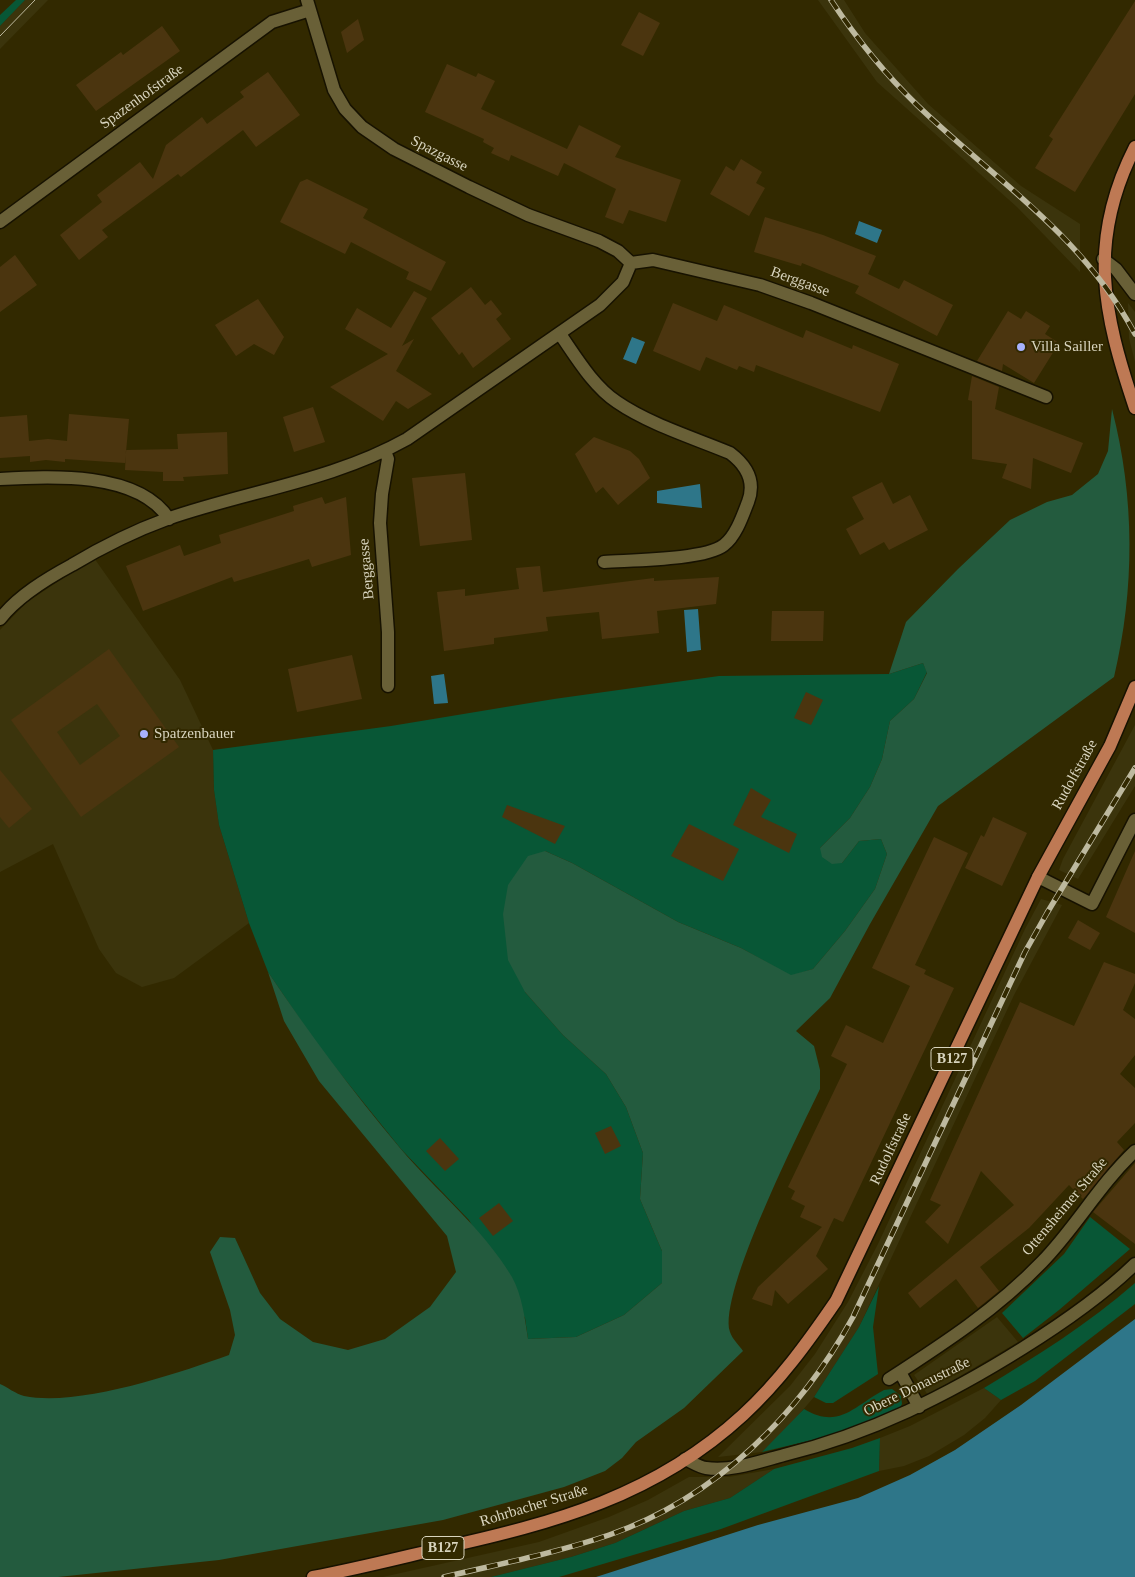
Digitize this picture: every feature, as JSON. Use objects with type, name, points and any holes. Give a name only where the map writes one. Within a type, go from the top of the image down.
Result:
[{"type":"main road","points":[[1135,148],[1116,188],[1103,259],[1105,286],[1115,342],[1135,408]]},
{"type":"main road","name":"Rudolfstraße","points":[[743,1415],[775,1383],[805,1347],[836,1301],[1038,877],[1110,746],[1135,687]]},
{"type":"main road","name":"Rohrbacher Straße","points":[[313,1577],[528,1529],[572,1515],[620,1496],[685,1460],[743,1415]]},
{"type":"street","name":"Spazenhofstraße","points":[[0,222],[272,22],[309,5]]},
{"type":"street","name":"Spazgasse","points":[[309,5],[334,90],[345,109],[362,127],[394,149],[469,187],[528,215],[599,241],[618,251],[631,262]]},
{"type":"street","points":[[1103,259],[1116,269],[1135,294]]},
{"type":"street","name":"Berggasse","points":[[631,262],[653,260],[760,285],[811,302],[1046,397]]},
{"type":"street","points":[[0,619],[31,590],[62,570],[97,550],[169,518],[284,487],[385,451],[560,334],[600,305],[623,282],[631,262]]},
{"type":"street","points":[[560,334],[599,386],[616,402],[638,414],[730,453],[742,462],[752,487],[749,500],[734,533],[725,545],[707,553],[604,562]]},
{"type":"street","name":"Berggasse","points":[[385,451],[388,459],[382,494],[380,523],[388,623],[388,686]]},
{"type":"street","points":[[0,479],[47,476],[88,479],[126,488],[153,500],[162,507],[169,518]]},
{"type":"street","points":[[1038,877],[1092,904],[1135,820]]},
{"type":"street","name":"Ottensheimer Straße","points":[[889,1379],[941,1346],[1007,1296],[1060,1242],[1113,1172],[1135,1152]]},
{"type":"street","name":"Obere Donaustraße","points":[[685,1460],[705,1468],[760,1461],[854,1434],[919,1407],[994,1366],[1086,1307],[1135,1264]]},
{"type":"street","points":[[900,1372],[919,1407]]},
{"type":"shaded area","points":[[25,0],[48,0],[0,49],[0,26]]},
{"type":"shaded area","points":[[818,0],[844,0],[865,33],[928,104],[1021,186],[1080,224],[1080,272],[1017,207],[877,82]]},
{"type":"shaded area","points":[[1128,303],[1135,312],[1135,362],[1129,338]]},
{"type":"shaded area","points":[[94,558],[180,680],[213,750],[214,790],[219,825],[249,923],[174,978],[142,987],[116,973],[99,949],[53,844],[0,872],[0,630],[27,602]]},
{"type":"shaded area","points":[[1135,725],[1135,786],[1078,879],[1059,870],[1063,859]]},
{"type":"shaded area","points":[[1041,899],[1062,905],[1014,995],[859,1327],[814,1397],[789,1426],[762,1452],[718,1457],[790,1386],[815,1354],[848,1302],[878,1244],[1025,929]]},
{"type":"shaded area","points":[[997,1317],[1018,1342],[928,1395],[914,1375]]},
{"type":"shaded area","points":[[984,1388],[1001,1400],[985,1418],[964,1435],[929,1456],[904,1466],[879,1471],[880,1438],[910,1426]]},
{"type":"shaded area","points":[[774,1469],[730,1498],[684,1511],[615,1543],[571,1557],[491,1577],[383,1577],[539,1542],[609,1517],[648,1500],[689,1477],[729,1477]]},
{"type":"green space","points":[[16,0],[25,0],[0,26],[0,15]]},
{"type":"green space","points":[[1112,409],[1120,442],[1125,476],[1130,543],[1126,611],[1114,677],[938,806],[830,998],[796,1031],[814,1046],[820,1070],[820,1089],[763,1212],[736,1283],[730,1312],[730,1332],[743,1351],[684,1408],[636,1442],[622,1458],[605,1471],[564,1487],[443,1520],[219,1560],[58,1577],[0,1577],[0,1384],[24,1396],[46,1398],[72,1397],[127,1387],[229,1355],[235,1335],[230,1310],[210,1252],[220,1237],[235,1238],[260,1293],[280,1319],[313,1342],[348,1350],[385,1339],[430,1307],[456,1272],[447,1236],[319,1081],[284,1021],[268,972],[331,1061],[382,1127],[473,1226],[500,1259],[512,1277],[518,1291],[523,1307],[528,1339],[576,1337],[624,1315],[662,1283],[662,1251],[640,1199],[643,1153],[626,1107],[606,1074],[563,1035],[525,992],[508,960],[503,914],[508,885],[528,856],[545,851],[572,863],[678,922],[741,948],[791,975],[813,969],[845,931],[875,889],[887,854],[881,839],[859,841],[842,863],[832,864],[822,857],[820,848],[850,818],[870,787],[882,759],[890,721],[914,699],[927,673],[923,663],[889,674],[906,622],[1010,520],[1047,502],[1072,495],[1098,474],[1108,451]]},
{"type":"green space","points":[[923,663],[927,672],[914,699],[890,721],[882,759],[870,787],[850,818],[820,848],[842,863],[859,841],[881,839],[887,854],[875,889],[845,931],[813,969],[791,976],[741,948],[678,922],[572,863],[545,851],[525,992],[563,1035],[606,1074],[626,1107],[643,1153],[640,1199],[662,1251],[662,1283],[624,1315],[576,1337],[528,1339],[525,1318],[469,1220],[401,1149],[318,1046],[268,972],[249,923],[219,825],[214,790],[213,750],[391,726],[554,699],[719,676],[889,674]]},
{"type":"green space","points":[[1090,1217],[1130,1249],[1023,1338],[1002,1313],[1064,1254]]},
{"type":"green space","points":[[1135,1283],[1135,1304],[1035,1381],[1001,1400],[984,1388],[1062,1339]]},
{"type":"green space","points":[[879,1286],[873,1327],[878,1374],[833,1403],[826,1403],[814,1397],[859,1327]]},
{"type":"green space","points":[[892,1389],[901,1396],[902,1404],[898,1411],[833,1435],[762,1452],[804,1409],[816,1415],[837,1416],[855,1409],[884,1390]]},
{"type":"green space","points":[[880,1438],[879,1471],[721,1529],[559,1577],[491,1577],[571,1557],[615,1543],[684,1511],[730,1498],[774,1469],[852,1448]]},
{"type":"water","points":[[859,221],[882,230],[877,243],[855,234]]},
{"type":"water","points":[[632,337],[645,342],[636,364],[623,359]]},
{"type":"water","points":[[700,484],[702,508],[657,503],[657,491]]},
{"type":"water","points":[[698,609],[701,650],[687,652],[684,610]]},
{"type":"water","points":[[444,674],[448,703],[434,704],[431,676]]},
{"type":"water","points":[[1135,1319],[1135,1577],[596,1577],[758,1525],[858,1498],[910,1475],[955,1450],[1021,1405]]},
{"type":"building","points":[[1135,1],[1135,94],[1075,192],[1035,168],[1053,139],[1049,136]]},
{"type":"building","points":[[639,12],[660,23],[643,56],[621,45]]},
{"type":"building","points":[[358,19],[364,40],[347,53],[341,32]]},
{"type":"building","points":[[162,26],[180,51],[96,111],[76,85],[121,52],[123,55]]},
{"type":"building","points":[[447,64],[476,77],[478,73],[495,81],[481,109],[567,149],[579,125],[621,146],[615,157],[681,180],[666,222],[629,210],[623,224],[605,217],[616,189],[564,163],[558,176],[511,155],[509,161],[491,153],[494,148],[483,142],[484,139],[425,112]]},
{"type":"building","points":[[268,72],[300,115],[256,147],[243,130],[181,177],[178,174],[102,230],[108,237],[79,260],[60,235],[102,202],[97,195],[140,162],[153,179],[166,145],[202,117],[207,124],[244,97],[240,92]]},
{"type":"building","points":[[741,159],[762,172],[756,183],[765,188],[749,216],[710,194],[726,166],[734,171]]},
{"type":"building","points":[[307,179],[368,209],[363,218],[446,262],[431,291],[406,279],[409,272],[351,242],[345,254],[280,222],[300,182]]},
{"type":"building","points":[[765,217],[823,235],[876,256],[868,274],[899,289],[904,280],[953,305],[937,336],[855,293],[859,286],[802,263],[801,266],[754,252]]},
{"type":"building","points":[[15,255],[37,285],[0,312],[0,267]]},
{"type":"building","points":[[471,287],[485,305],[491,300],[502,314],[496,319],[511,339],[473,368],[462,352],[459,355],[431,318]]},
{"type":"building","points":[[414,291],[427,298],[402,346],[414,339],[396,371],[432,394],[408,409],[396,401],[383,421],[330,387],[388,354],[345,329],[357,308],[391,328]]},
{"type":"building","points":[[258,299],[284,337],[274,355],[254,344],[236,356],[215,325]]},
{"type":"building","points":[[673,303],[717,321],[724,305],[803,338],[806,330],[852,349],[853,345],[899,364],[880,412],[756,365],[754,372],[739,366],[737,370],[706,357],[700,371],[653,351]]},
{"type":"building","name":"Villa Sailler","points":[[1008,311],[1021,319],[1026,311],[1050,326],[1045,334],[1059,343],[1034,383],[1003,364],[1002,371],[977,361]]},
{"type":"building","points":[[972,376],[999,387],[995,409],[1083,443],[1071,473],[1033,458],[1031,489],[1002,478],[1007,464],[972,459],[972,401],[968,400]]},
{"type":"building","points":[[313,407],[325,442],[294,452],[283,417]]},
{"type":"building","points":[[69,414],[129,419],[125,463],[65,459],[65,462],[46,460],[30,462],[30,456],[0,458],[0,417],[27,415],[29,441],[48,439],[67,441]]},
{"type":"building","points":[[227,432],[228,474],[183,477],[184,481],[163,481],[163,472],[125,470],[126,450],[178,449],[177,434]]},
{"type":"building","points":[[594,437],[630,451],[639,459],[650,478],[618,505],[603,487],[596,493],[575,454]]},
{"type":"building","points":[[465,473],[472,540],[420,546],[412,478]]},
{"type":"building","points":[[882,482],[893,504],[910,495],[928,530],[889,550],[884,542],[860,555],[846,529],[864,519],[852,497]]},
{"type":"building","points":[[322,497],[325,504],[346,497],[351,555],[312,567],[309,559],[234,582],[232,577],[143,611],[126,566],[180,545],[184,556],[221,543],[219,535],[294,511],[293,506]]},
{"type":"building","points":[[540,566],[543,592],[654,578],[654,581],[719,577],[716,604],[657,611],[659,633],[602,639],[599,612],[546,617],[548,631],[494,638],[494,644],[444,651],[437,592],[465,589],[465,596],[519,589],[516,568]]},
{"type":"building","points":[[772,611],[824,611],[823,641],[771,641]]},
{"type":"building","name":"Spatzenbauer","points":[[109,649],[179,747],[81,817],[11,720]],"holes":[[[97,704],[120,736],[80,765],[57,732]]]},
{"type":"building","points":[[352,655],[362,699],[297,712],[288,669]]},
{"type":"building","points":[[806,692],[823,700],[811,725],[794,718]]},
{"type":"building","points":[[0,770],[32,809],[9,828],[0,817]]},
{"type":"building","points":[[751,788],[771,800],[761,817],[797,834],[789,853],[733,825]]},
{"type":"building","points":[[507,805],[565,826],[555,844],[502,817]]},
{"type":"building","points":[[993,817],[1027,833],[1002,886],[965,868],[981,835],[984,837]]},
{"type":"building","points":[[689,824],[739,849],[723,881],[671,856]]},
{"type":"building","points":[[934,837],[968,853],[915,965],[926,970],[924,974],[954,988],[843,1222],[834,1218],[816,1256],[828,1269],[788,1304],[775,1290],[772,1306],[752,1299],[758,1287],[822,1227],[800,1217],[805,1206],[791,1199],[795,1191],[788,1187],[847,1064],[831,1056],[846,1025],[883,1043],[910,986],[872,968]]},
{"type":"building","points":[[1135,851],[1135,933],[1106,917]]},
{"type":"building","points":[[1078,920],[1100,933],[1090,950],[1068,938]]},
{"type":"building","points":[[1104,962],[1135,974],[1135,983],[1123,1010],[1135,1019],[1135,1055],[1120,1074],[1135,1088],[1135,1123],[1117,1142],[1124,1150],[1083,1199],[1069,1185],[1029,1228],[980,1267],[999,1291],[978,1308],[956,1279],[920,1308],[908,1293],[1014,1205],[981,1171],[948,1244],[925,1222],[941,1205],[930,1200],[1020,1002],[1074,1026]]},
{"type":"building","points":[[611,1126],[621,1146],[605,1154],[595,1133]]},
{"type":"building","points":[[440,1138],[459,1159],[445,1171],[426,1151]]},
{"type":"building","points":[[1135,1163],[1135,1244],[1093,1212]]},
{"type":"building","points":[[499,1203],[513,1221],[493,1236],[479,1218]]},
{"type":"tram line","points":[[0,36],[35,0]]},
{"type":"railway","points":[[831,0],[871,55],[905,93],[947,133],[1036,210],[1064,238],[1090,267],[1114,299],[1135,334]]},
{"type":"railway","points":[[444,1577],[569,1547],[609,1535],[648,1519],[685,1499],[719,1475],[751,1449],[781,1419],[808,1387],[832,1353],[853,1317],[1025,952],[1135,768]]},
{"type":"place","name":"Villa Sailler","points":[[1021,347]]},
{"type":"place","name":"Spatzenbauer","points":[[144,734]]}]
